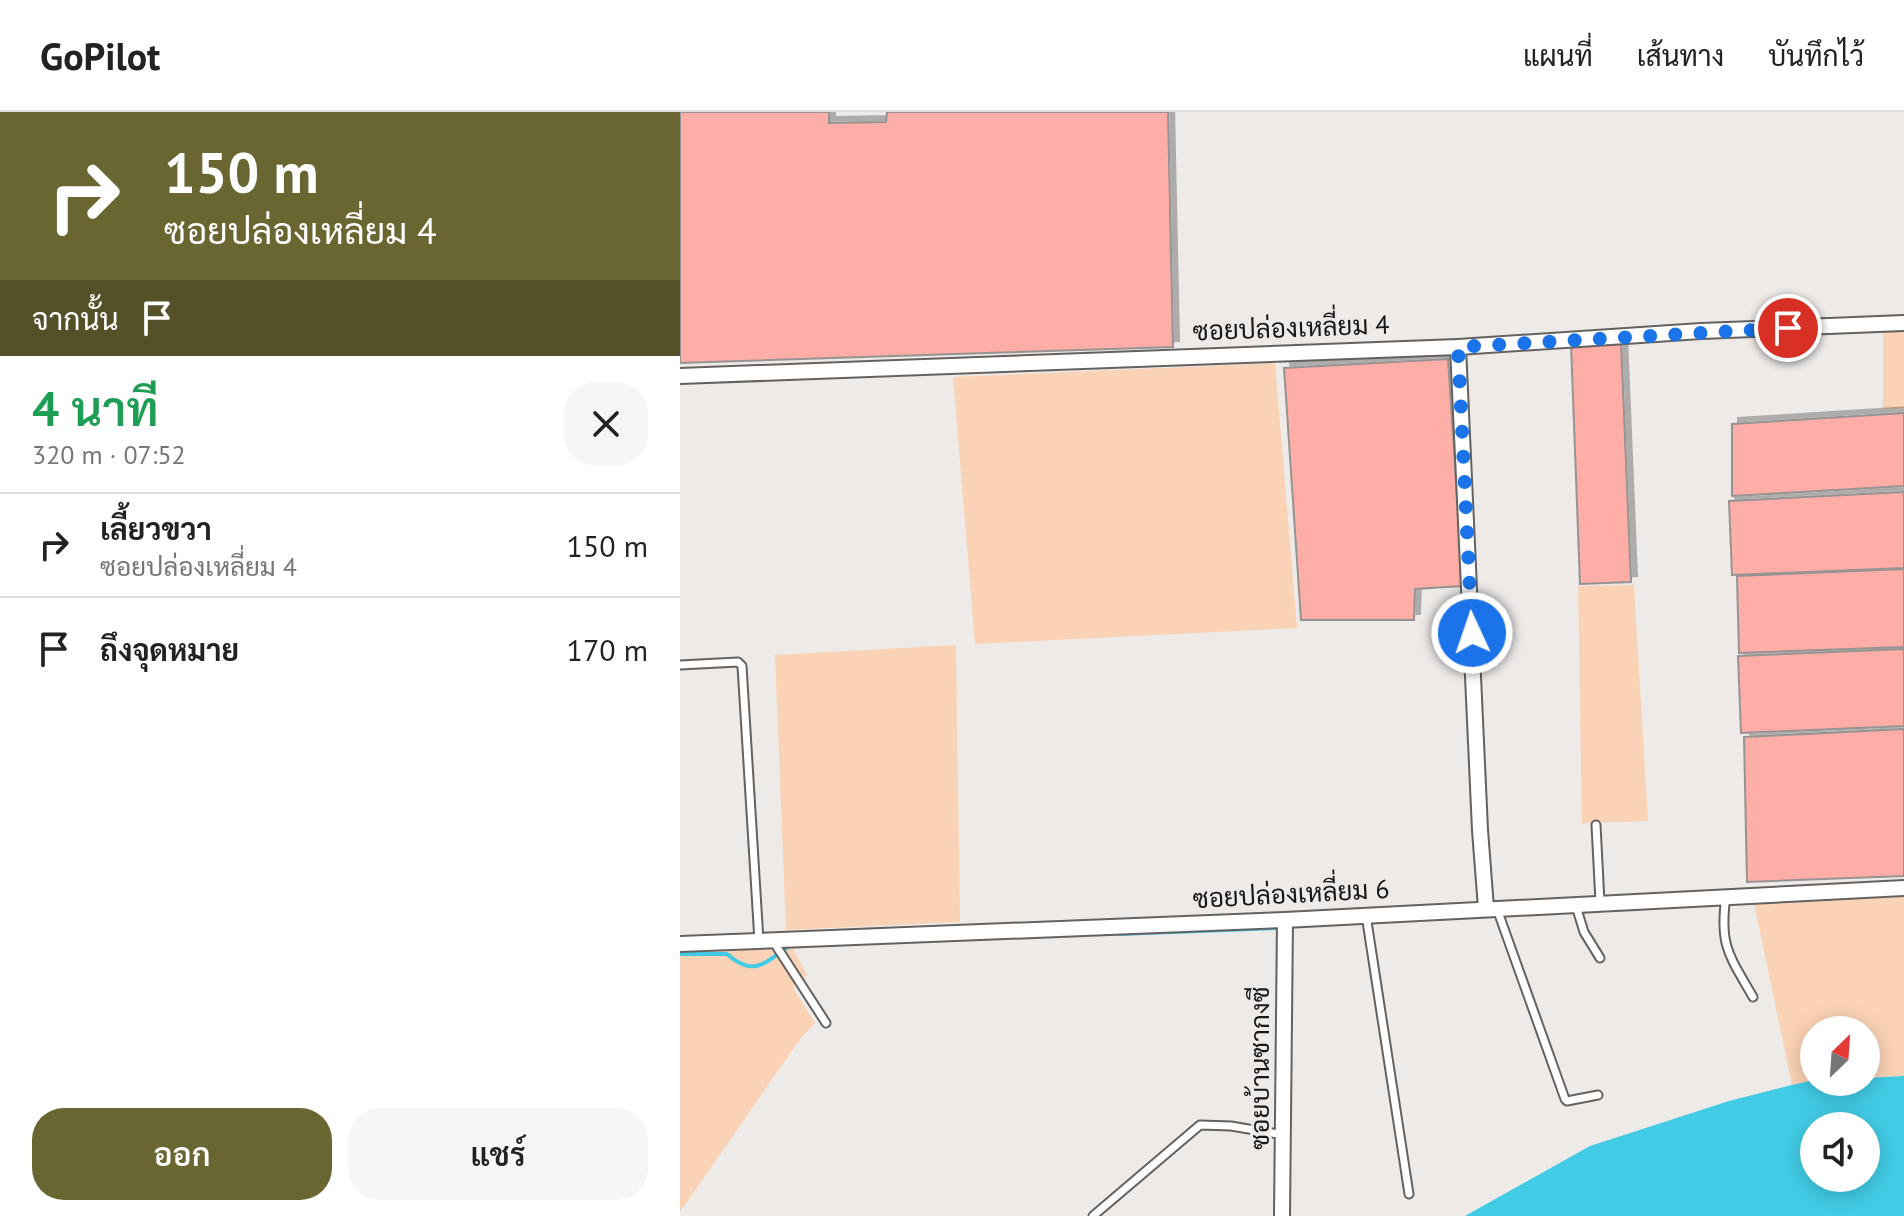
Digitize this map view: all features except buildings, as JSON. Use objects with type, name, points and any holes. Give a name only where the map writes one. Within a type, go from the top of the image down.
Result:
[{"type":"street","name":"ซอยปล่องเหลี่ยม 4","points":[[680,376],[1458,347],[1701,331],[1904,323]]},
{"type":"street","points":[[1458,347],[1480,830],[1491,908]]},
{"type":"street","name":"ซอยปล่องเหลี่ยม 6","points":[[680,944],[1285,920],[1904,888]]},
{"type":"street","name":"ซอยบ้านซากงซี","points":[[1282,1216],[1285,920]]},
{"type":"lane","points":[[680,665],[738,662],[742,666],[765,940],[826,1023]]},
{"type":"lane","points":[[1596,825],[1600,902]]},
{"type":"lane","points":[[1726,896],[1723,920],[1725,949],[1753,997]]},
{"type":"lane","points":[[1575,904],[1584,932],[1600,958]]},
{"type":"lane","points":[[1491,908],[1565,1099],[1598,1095]]},
{"type":"lane","points":[[1366,915],[1409,1194]]},
{"type":"lane","points":[[1093,1216],[1200,1125],[1231,1126],[1284,1135]]},
{"type":"shaded area","points":[[1883,330],[1904,330],[1904,408],[1883,409]]},
{"type":"shaded area","points":[[1275,363],[1297,628],[975,644],[953,377]]},
{"type":"shaded area","points":[[1634,585],[1648,821],[1582,823],[1578,586]]},
{"type":"shaded area","points":[[956,645],[960,922],[786,930],[775,655]]},
{"type":"shaded area","points":[[1904,895],[1904,1076],[1880,1077],[1880,1016],[1800,1016],[1800,1083],[1792,1085],[1754,903]]},
{"type":"shaded area","points":[[771,944],[793,949],[807,975],[793,988],[815,1023],[800,1039],[680,1212],[680,949]]},
{"type":"water","points":[[1904,1076],[1904,1216],[1465,1216],[1590,1146],[1729,1101],[1800,1083],[1800,1096],[1880,1096],[1880,1077]]},
{"type":"waterway","points":[[1119,934],[1277,928]]},
{"type":"waterway","points":[[680,954],[727,954],[745,965],[753,966],[760,965],[791,945]]},
{"type":"route","points":[[1472,633],[1458,347],[1788,328]]}]
